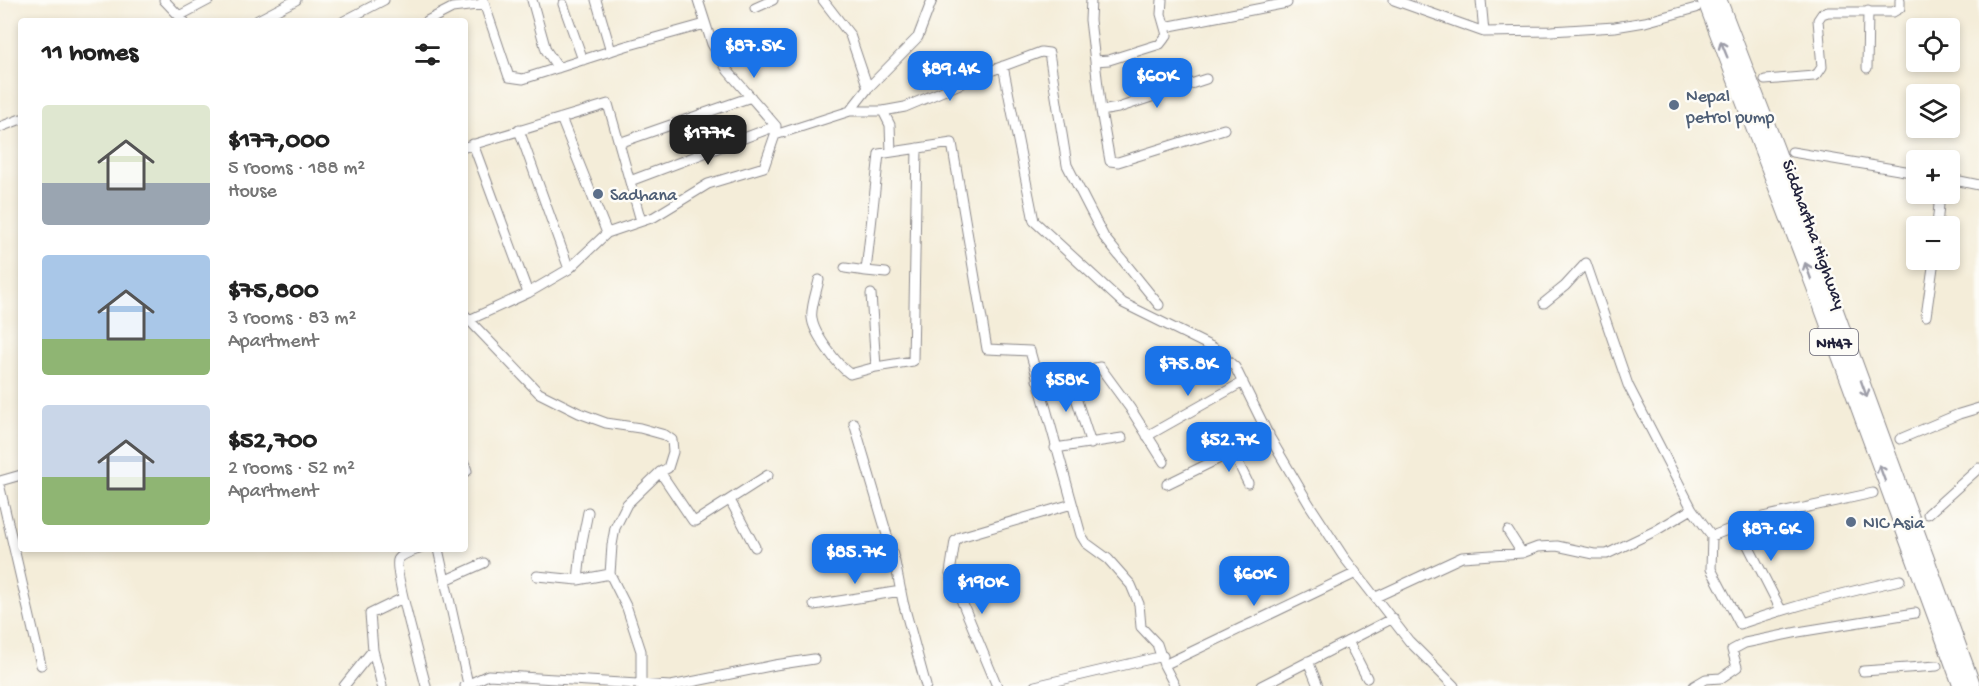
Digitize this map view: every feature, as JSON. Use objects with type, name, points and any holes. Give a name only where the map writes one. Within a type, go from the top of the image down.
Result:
[{"type":"highway","name":"Siddhartha Highway","points":[[1719,0],[1780,159],[1973,686]]},
{"type":"highway","name":"Siddhartha Highway","points":[[1700,4],[1802,253],[1961,686]]},
{"type":"street","points":[[164,0],[181,18]]},
{"type":"street","points":[[183,18],[209,0]]},
{"type":"street","points":[[262,18],[296,0]]},
{"type":"street","points":[[350,18],[384,0]]},
{"type":"street","points":[[532,0],[546,50],[558,68]]},
{"type":"street","points":[[596,0],[611,51]]},
{"type":"street","points":[[698,0],[712,44],[728,71],[751,97],[775,131]]},
{"type":"street","points":[[755,8],[773,0]]},
{"type":"street","points":[[823,0],[850,35],[868,88]]},
{"type":"street","points":[[850,111],[868,88],[918,37],[932,0]]},
{"type":"street","points":[[1091,0],[1090,20],[1101,111],[1110,161],[1118,162],[1224,129]]},
{"type":"street","points":[[1095,61],[1109,60],[1160,44],[1167,35],[1161,14],[1162,0]]},
{"type":"street","points":[[1394,0],[1484,32],[1561,31],[1615,27],[1645,22],[1700,4]]},
{"type":"street","points":[[1481,0],[1484,32]]},
{"type":"street","points":[[1765,80],[1814,76],[1818,73],[1822,67],[1818,20],[1820,16],[1828,12],[1898,10],[1900,0]]},
{"type":"street","points":[[433,18],[452,8],[484,2],[509,77],[523,79],[705,24]]},
{"type":"street","points":[[1165,27],[1287,3]]},
{"type":"street","points":[[563,4],[583,60]]},
{"type":"street","points":[[1867,68],[1868,11]]},
{"type":"street","points":[[630,181],[775,131],[850,111],[883,111],[905,107],[1003,66],[1041,52],[1048,53],[1067,165],[1104,237],[1159,305]]},
{"type":"street","points":[[1003,66],[1034,221],[1123,303],[1214,348],[1235,367],[1269,434],[1309,504],[1356,573],[1409,640],[1454,686]]},
{"type":"street","points":[[1101,111],[1118,108],[1206,79]]},
{"type":"street","points":[[619,142],[751,97]]},
{"type":"street","points":[[528,293],[469,145],[608,104],[642,221]]},
{"type":"street","points":[[883,111],[890,125],[891,152]]},
{"type":"street","points":[[561,118],[607,233]]},
{"type":"street","points":[[0,127],[18,120]]},
{"type":"street","points":[[519,130],[569,269]]},
{"type":"street","points":[[468,319],[528,293],[569,269],[607,233],[654,217],[708,184],[764,167],[775,131]]},
{"type":"street","points":[[866,271],[879,154],[952,143],[987,350],[1030,351],[1055,448],[1081,535],[1086,543],[1108,559],[1131,585],[1139,604],[1141,627],[1157,644],[1175,686]]},
{"type":"street","points":[[819,280],[811,318],[818,334],[841,368],[850,374],[913,361],[917,148]]},
{"type":"street","points":[[1792,152],[1906,171]]},
{"type":"street","points":[[1960,181],[1979,185]]},
{"type":"street","points":[[1544,303],[1586,263],[1628,385],[1692,509],[1712,536],[1712,569],[1740,624],[1842,593],[1900,580]]},
{"type":"street","points":[[845,268],[886,273]]},
{"type":"street","points":[[1926,316],[1933,270]]},
{"type":"street","points":[[871,294],[876,367]]},
{"type":"street","points":[[468,322],[539,393],[579,413],[606,423],[640,428],[665,435],[672,441],[673,452],[668,468],[660,472],[627,504],[615,528],[610,573],[627,608],[641,651],[641,685]]},
{"type":"street","points":[[1037,380],[1100,367],[1164,462]]},
{"type":"street","points":[[1068,374],[1091,444]]},
{"type":"street","points":[[1147,436],[1243,382]]},
{"type":"street","points":[[1900,439],[1979,408]]},
{"type":"street","points":[[854,423],[895,562],[926,686]]},
{"type":"street","points":[[1167,484],[1269,434]]},
{"type":"street","points":[[1055,448],[1122,438]]},
{"type":"street","points":[[1233,452],[1248,483]]},
{"type":"street","points":[[1928,514],[1979,468]]},
{"type":"street","points":[[660,472],[693,521],[698,521],[768,475]]},
{"type":"street","points":[[0,481],[18,476]]},
{"type":"street","points":[[0,488],[41,665]]},
{"type":"street","points":[[1712,536],[1758,518],[1874,493]]},
{"type":"street","points":[[730,500],[755,547]]},
{"type":"street","points":[[997,686],[950,573],[955,541],[960,537],[1072,504]]},
{"type":"street","points":[[1376,597],[1462,557],[1522,553],[1538,547],[1557,546],[1594,554],[1607,554],[1692,509]]},
{"type":"street","points":[[578,580],[588,512]]},
{"type":"street","points":[[1738,526],[1781,610]]},
{"type":"street","points":[[1508,531],[1522,553]]},
{"type":"street","points":[[413,552],[398,560],[397,563],[426,686]]},
{"type":"street","points":[[439,552],[466,685],[488,675],[671,686],[775,664],[814,659]]},
{"type":"street","points":[[446,580],[484,563]]},
{"type":"street","points":[[537,576],[578,580],[610,573]]},
{"type":"street","points":[[1035,686],[1163,661],[1356,573]]},
{"type":"street","points":[[814,605],[901,591]]},
{"type":"street","points":[[382,686],[373,650],[370,614],[404,598]]},
{"type":"street","points":[[1694,686],[1706,679],[1723,682],[1737,667],[1732,650],[1745,644],[1798,632],[1915,613]]},
{"type":"street","points":[[1261,686],[1393,618]]},
{"type":"street","points":[[1348,641],[1367,678]]},
{"type":"street","points":[[345,686],[373,650]]},
{"type":"street","points":[[1308,661],[1318,686]]},
{"type":"street","points":[[1863,671],[1937,666]]},
{"type":"place","name":"Nepal petrol pump","points":[[1674,105]]},
{"type":"place","name":"Sadhana","points":[[598,194]]},
{"type":"place","name":"NIC Asia","points":[[1851,522]]}]
